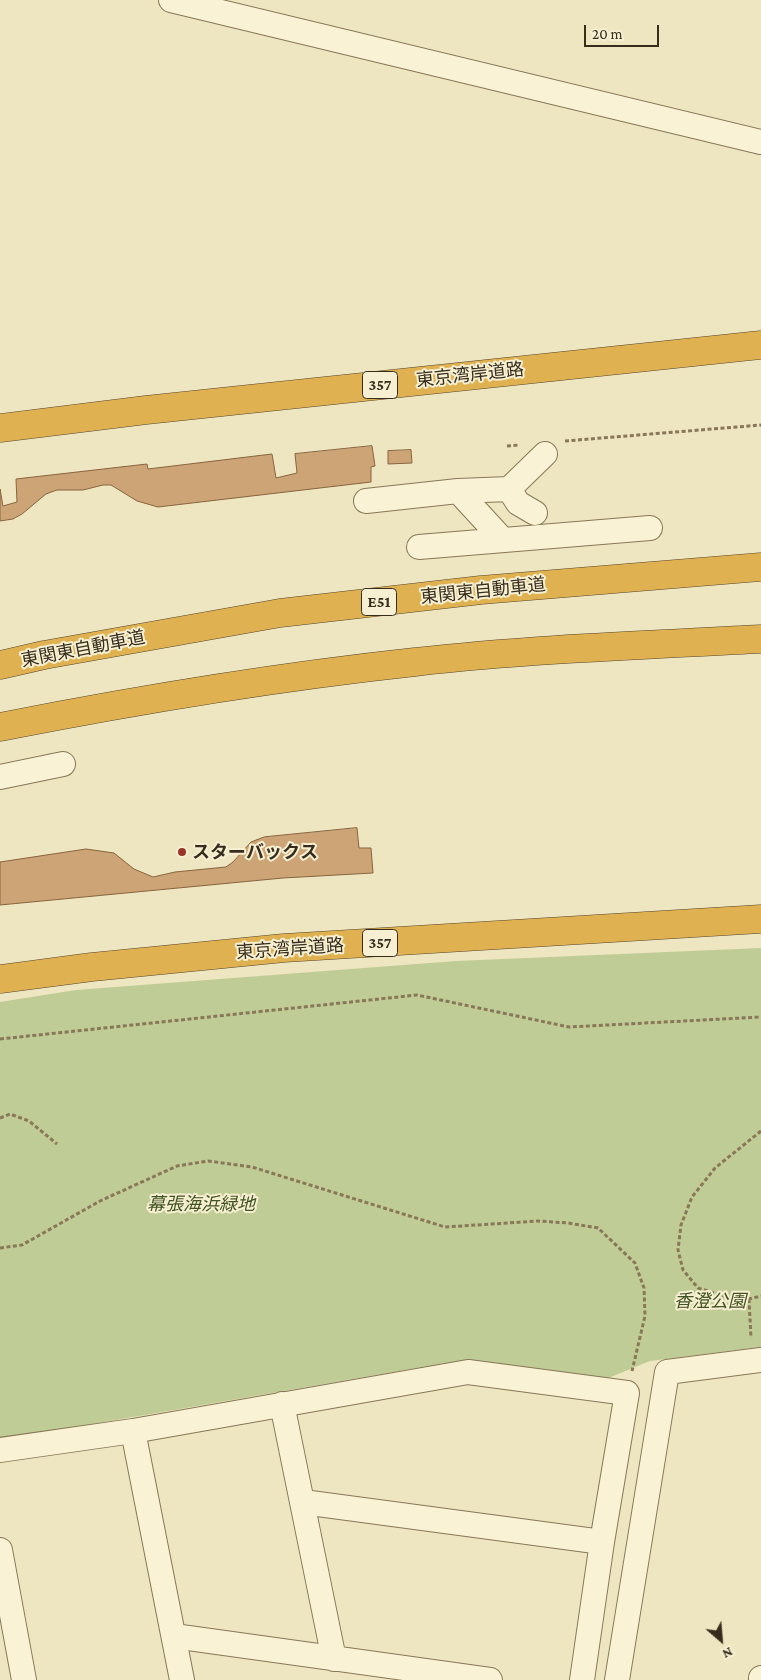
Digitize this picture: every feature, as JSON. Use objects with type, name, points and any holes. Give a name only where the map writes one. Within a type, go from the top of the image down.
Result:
[{"type":"highway","name":"東京湾岸道路","points":[[0,428],[146,410],[761,345]]},
{"type":"highway","name":"東関東自動車道","points":[[0,665],[44,655],[280,613],[481,590],[761,567]]},
{"type":"highway","points":[[0,727],[107,706],[416,662],[586,648],[761,639]]},
{"type":"highway","name":"東京湾岸道路","points":[[0,979],[92,967],[284,948],[761,919]]},
{"type":"street","points":[[171,0],[761,142]]},
{"type":"street","points":[[509,490],[542,447]]},
{"type":"street","points":[[366,501],[458,491],[509,490]]},
{"type":"street","points":[[509,490],[518,503],[535,513]]},
{"type":"street","points":[[458,491],[503,540]]},
{"type":"street","points":[[419,547],[650,528]]},
{"type":"street","points":[[0,777],[63,764]]},
{"type":"street","points":[[616,1680],[667,1372],[757,1361]]},
{"type":"street","points":[[0,1450],[133,1430],[468,1372],[627,1392],[602,1542],[582,1680]]},
{"type":"street","points":[[282,1404],[334,1659]]},
{"type":"street","points":[[133,1430],[182,1680]]},
{"type":"street","points":[[303,1502],[602,1542]]},
{"type":"street","points":[[0,1550],[24,1680]]},
{"type":"street","points":[[174,1636],[490,1680]]},
{"type":"path","points":[[507,446],[542,447],[761,425]]},
{"type":"path","points":[[0,1039],[417,995],[569,1027],[761,1017]]},
{"type":"path","points":[[0,1118],[10,1114],[28,1121],[57,1144]]},
{"type":"path","points":[[761,1131],[715,1168],[692,1197],[682,1225],[678,1250],[683,1270],[698,1288],[734,1299],[749,1299],[761,1296]]},
{"type":"path","points":[[0,1248],[22,1245],[100,1201],[177,1166],[208,1161],[252,1167],[445,1227],[538,1222],[568,1223],[598,1228],[635,1263],[644,1288],[645,1316],[627,1392]]},
{"type":"path","points":[[749,1299],[757,1361]]},
{"type":"green space","name":"幕張海浜緑地","points":[[761,948],[761,1347],[650,1361],[606,1379],[479,1362],[446,1363],[0,1440],[0,1002],[76,990],[456,961]]},
{"type":"building","points":[[372,446],[375,466],[371,467],[371,482],[158,507],[137,501],[111,485],[103,485],[83,490],[57,490],[46,494],[13,519],[0,521],[0,489],[3,506],[17,502],[16,479],[147,464],[148,469],[272,454],[276,478],[297,473],[295,454]]},
{"type":"building","points":[[411,450],[412,463],[388,464],[388,451]]},
{"type":"building","points":[[357,828],[359,848],[371,848],[373,873],[283,878],[0,905],[0,862],[86,849],[114,853],[134,869],[153,877],[175,872],[226,867],[251,842],[264,837]]},
{"type":"place","name":"スターバックス","points":[[182,852]]},
{"type":"park label","name":"香澄公園","points":[[710,1301]]}]
